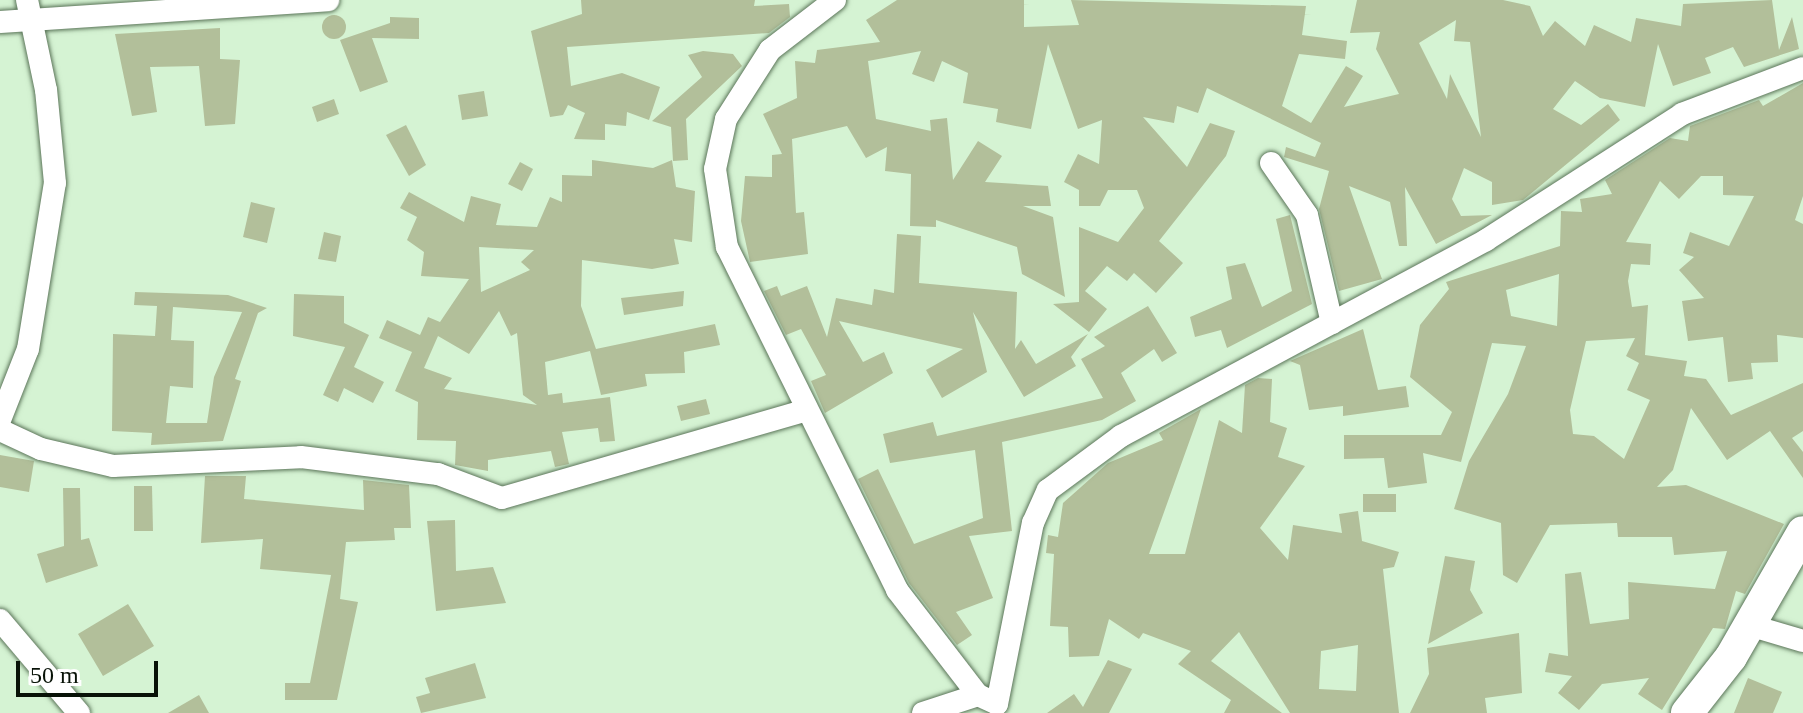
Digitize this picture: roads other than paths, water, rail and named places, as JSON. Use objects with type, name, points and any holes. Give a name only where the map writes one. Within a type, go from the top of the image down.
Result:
[{"type":"street","points":[[0,22],[30,10],[328,0]]},
{"type":"street","points":[[835,0],[770,50],[726,119],[715,169],[727,247],[897,590],[994,704]]},
{"type":"street","points":[[0,420],[28,349],[55,183],[30,10]]},
{"type":"street","points":[[994,704],[1033,523],[1048,490],[1121,436],[1486,240],[1682,114],[1803,68]]},
{"type":"street","points":[[1271,163],[1307,215],[1332,323]]},
{"type":"street","points":[[0,430],[41,449],[113,466],[301,457],[438,474],[502,498],[807,410]]},
{"type":"street","points":[[1687,713],[1749,625],[1803,532]]},
{"type":"street","points":[[0,620],[79,713]]},
{"type":"street","points":[[1749,625],[1803,641]]},
{"type":"street","points":[[923,713],[994,704]]}]
